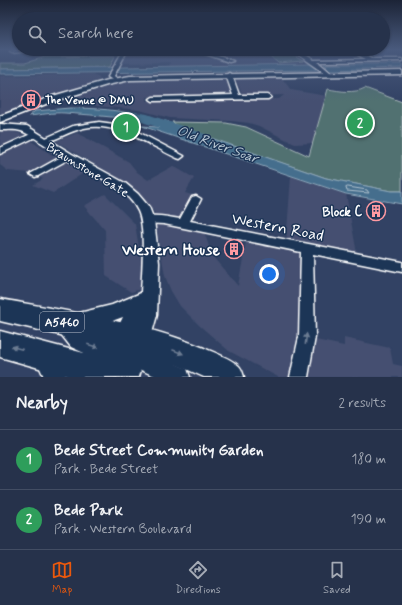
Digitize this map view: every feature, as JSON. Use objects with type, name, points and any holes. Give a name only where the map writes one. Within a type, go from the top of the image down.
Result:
[{"type":"main road","name":"A5460","points":[[0,310],[63,322],[123,364]]},
{"type":"main road","name":"A5460","points":[[0,344],[50,366],[123,364],[183,354],[230,377]]},
{"type":"street","points":[[114,77],[116,67]]},
{"type":"street","points":[[320,67],[327,72]]},
{"type":"street","points":[[0,119],[114,77],[327,72],[402,73]]},
{"type":"street","points":[[230,75],[237,98]]},
{"type":"street","points":[[153,99],[169,102],[268,97]]},
{"type":"street","points":[[0,151],[85,125],[100,125],[122,130],[180,156]]},
{"type":"street","name":"Braunstone Gate","points":[[0,126],[24,128],[68,156],[104,175],[134,197],[144,210],[147,220],[151,263],[148,315],[123,364]]},
{"type":"street","points":[[35,174],[68,156]]},
{"type":"street","points":[[183,224],[196,199]]},
{"type":"street","name":"Western Road","points":[[147,220],[158,219],[402,267]]},
{"type":"street","points":[[299,377],[307,337],[307,249]]},
{"type":"street","name":"Braunstone Gate","points":[[123,364],[138,303],[149,287]]},
{"type":"street","name":"A5460","points":[[63,322],[104,315],[138,303]]},
{"type":"street","points":[[123,364],[145,363],[173,373],[179,377]]},
{"type":"shaded area","points":[[92,74],[98,76],[100,79],[96,83],[0,114],[0,76]]},
{"type":"shaded area","points":[[281,77],[291,90],[327,96],[313,143],[295,144],[259,126],[249,123],[170,118],[139,110],[97,106],[75,97],[125,81],[223,78],[227,80],[230,95],[147,97],[146,101],[279,99],[284,95],[248,96],[242,94],[236,79]]},
{"type":"shaded area","points":[[0,130],[19,133],[55,157],[85,172],[53,193],[33,185],[43,179],[31,173],[8,171],[0,165]]},
{"type":"shaded area","points":[[77,133],[129,162],[137,172],[148,180],[173,166],[194,178],[185,193],[192,195],[182,215],[183,223],[203,228],[212,256],[238,286],[247,237],[286,245],[291,176],[346,194],[358,259],[307,249],[311,339],[344,346],[344,338],[390,348],[393,364],[402,366],[402,377],[278,377],[229,351],[200,326],[180,306],[171,291],[165,276],[154,212],[141,197],[109,173],[56,141]]},
{"type":"shaded area","points":[[105,194],[135,224],[145,285],[141,289],[131,292],[106,276],[105,230],[84,206]]},
{"type":"green space","points":[[0,67],[110,67],[110,67],[0,69]]},
{"type":"green space","points":[[365,88],[402,102],[402,191],[391,191],[326,178],[183,129],[172,122],[226,123],[246,127],[309,156],[328,89],[356,91]]},
{"type":"water","points":[[150,67],[315,67],[320,70],[0,74],[0,69]]},
{"type":"water","points":[[327,67],[402,67],[402,68],[330,70]]},
{"type":"water","points":[[70,108],[120,111],[169,122],[61,113],[29,116],[35,111]]},
{"type":"water","points":[[142,126],[185,129],[326,178],[391,191],[402,191],[402,204],[346,194]]},
{"type":"waterway","name":"Old River Soar","points":[[130,115],[142,117],[200,137]]},
{"type":"place","name":"The Venue @ DMU","points":[[31,100]]},
{"type":"place","name":"Bede Park","points":[[360,123]]},
{"type":"place","name":"Bede Street Community Garden","points":[[126,127]]},
{"type":"place","name":"Block C","points":[[376,211]]},
{"type":"place","name":"Western House","points":[[234,249]]}]
